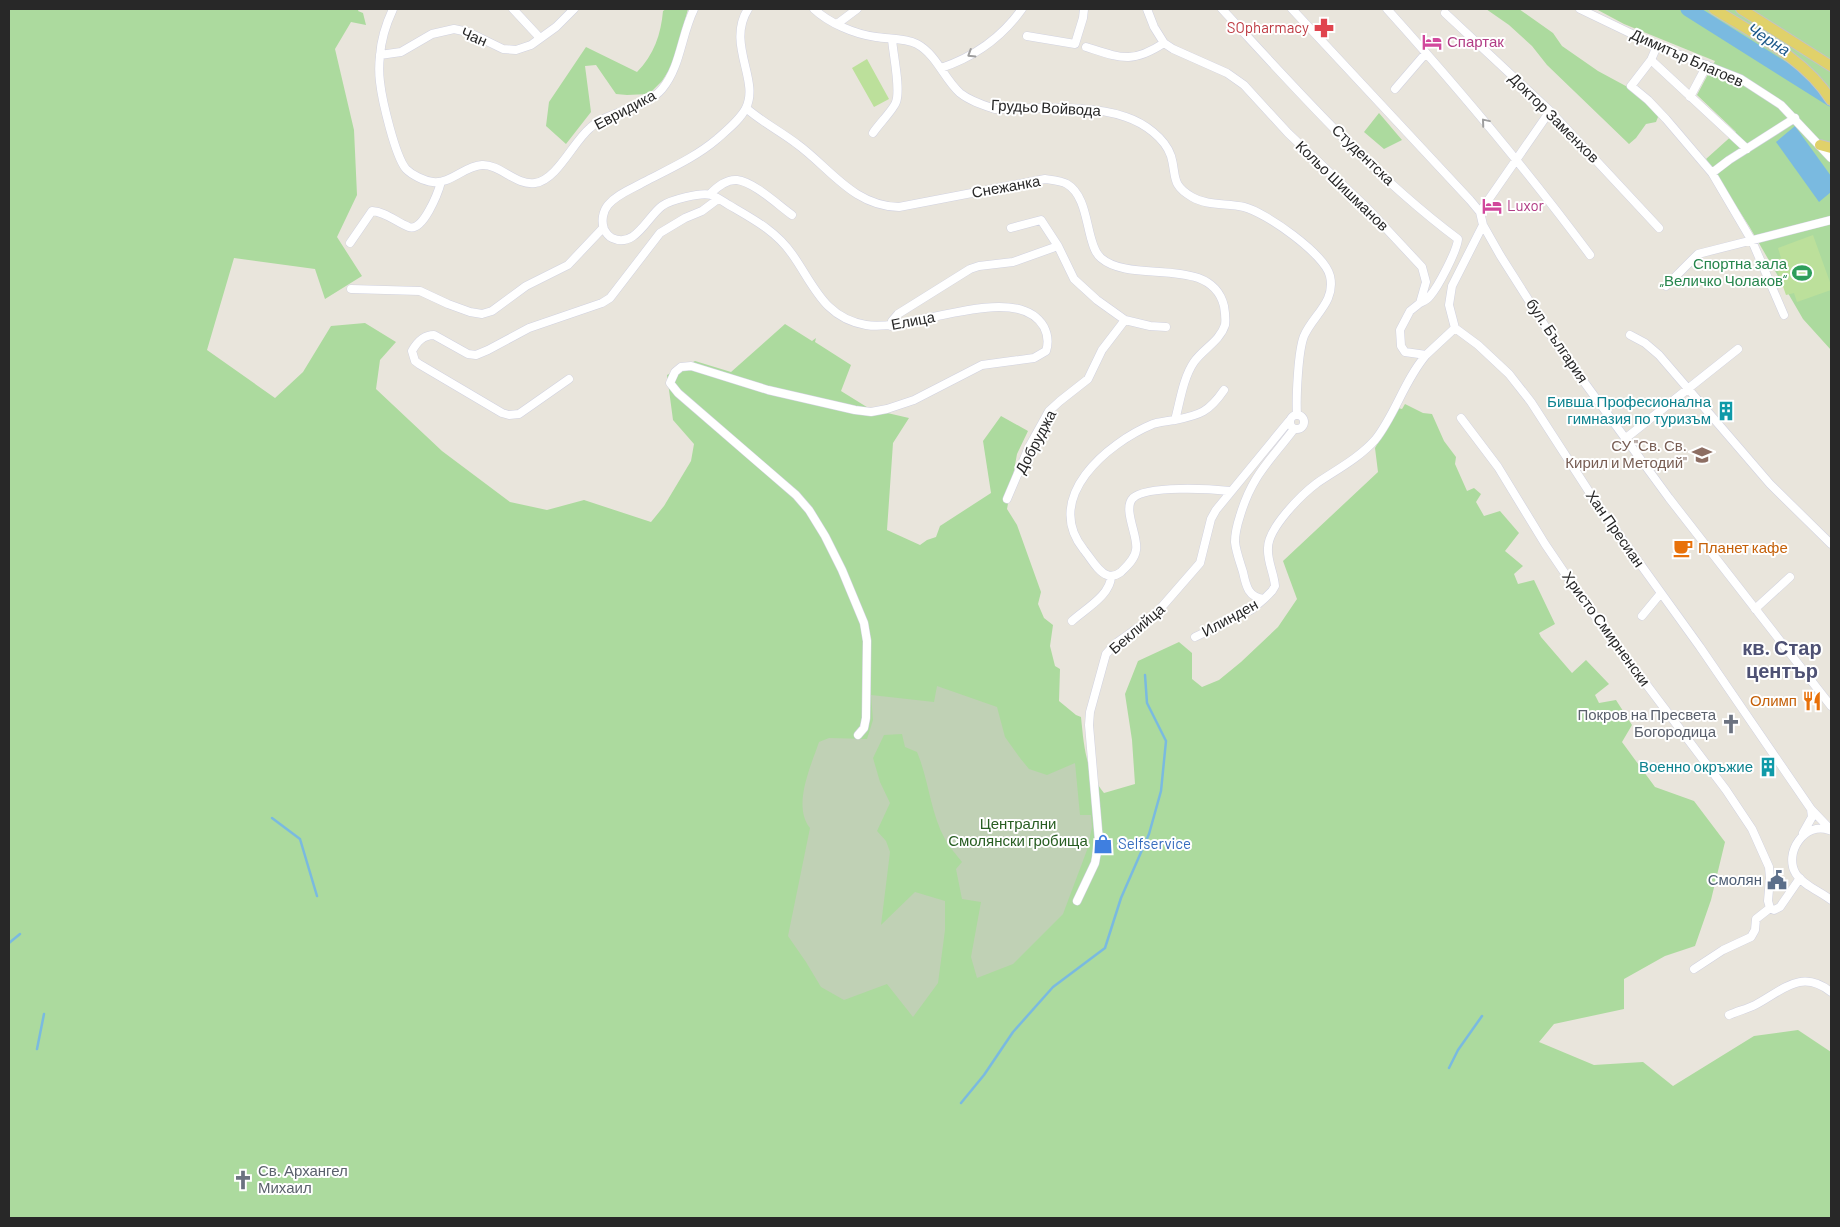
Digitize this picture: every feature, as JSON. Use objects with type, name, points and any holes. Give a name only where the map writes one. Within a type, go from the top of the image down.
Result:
[{"type":"main road","points":[[1714,9],[1783,52],[1812,76],[1831,100]]},
{"type":"main road","points":[[1741,9],[1831,66]]},
{"type":"main road","points":[[1820,145],[1831,148]]},
{"type":"street","points":[[350,243],[372,211],[385,214],[408,226],[416,226],[421,222],[432,205],[441,182],[432,182],[418,177],[406,169],[398,154],[380,82],[380,55],[383,35],[393,9]]},
{"type":"street","points":[[513,9],[540,38]]},
{"type":"street","name":"Чан","points":[[380,55],[401,52],[432,34],[448,29],[461,29],[495,46],[510,50],[522,48],[556,27],[574,9]]},
{"type":"street","name":"Евридика","points":[[441,182],[481,165],[492,167],[534,184],[548,178],[591,127],[612,115],[646,102],[661,90],[673,74],[694,9]]},
{"type":"street","points":[[748,9],[740,36],[749,86],[746,108],[733,124],[695,155],[619,195],[608,205],[603,216],[603,228],[609,236],[616,240],[624,240],[634,236],[662,205],[710,194],[718,186],[728,181],[737,180],[750,184],[792,215]]},
{"type":"street","name":"Грудьо Войвода","points":[[814,9],[837,24],[874,37],[903,40],[916,44],[927,52],[959,92],[978,103],[995,109],[1109,112],[1129,118],[1152,131],[1164,142],[1171,156],[1174,178],[1183,191],[1194,198],[1209,203],[1242,206],[1255,210],[1309,248],[1328,269],[1331,285],[1328,300],[1304,336],[1296,398],[1297,415]]},
{"type":"street","points":[[837,24],[857,9]]},
{"type":"street","points":[[941,68],[958,62],[999,36],[1022,9]]},
{"type":"street","points":[[1027,36],[1075,44],[1084,9]]},
{"type":"street","name":"Кольо Шишманов","points":[[1147,9],[1154,27],[1164,42],[1173,49],[1227,73],[1244,85],[1288,133],[1368,208],[1422,267],[1426,282],[1420,303],[1410,311],[1400,330],[1401,346],[1405,352],[1426,355]]},
{"type":"street","name":"Студентска","points":[[1222,9],[1349,144],[1434,221],[1458,239],[1458,244],[1448,265],[1430,296],[1420,303]]},
{"type":"street","name":"бул. България","points":[[1292,9],[1480,212],[1483,225],[1500,255],[1557,345],[1669,498],[1831,706]]},
{"type":"street","points":[[1387,9],[1516,160],[1590,255]]},
{"type":"street","name":"Димитър Благоев","points":[[1580,9],[1657,46],[1741,79],[1781,105],[1831,158]]},
{"type":"street","name":"Доктор Заменхов","points":[[1445,13],[1550,111],[1659,228]]},
{"type":"street","points":[[873,133],[896,103],[898,94],[892,39]]},
{"type":"street","points":[[1086,47],[1115,56],[1131,58],[1150,52],[1164,42]]},
{"type":"street","points":[[1657,46],[1651,60],[1631,86],[1666,119],[1712,173],[1752,240],[1784,315]]},
{"type":"street","points":[[1395,89],[1426,53]]},
{"type":"street","points":[[1651,60],[1746,149]]},
{"type":"street","points":[[1690,97],[1706,65]]},
{"type":"street","name":"Снежанка","points":[[746,108],[816,158],[841,184],[867,199],[887,207],[899,207],[1045,179],[1066,183],[1076,192],[1081,201],[1096,254],[1103,260],[1118,266],[1196,276],[1212,287],[1222,298],[1225,324],[1216,340],[1193,363],[1187,376],[1175,420]]},
{"type":"street","points":[[1480,212],[1550,111]]},
{"type":"street","points":[[1712,173],[1795,118]]},
{"type":"street","name":"Елица","points":[[710,194],[774,233],[792,254],[814,290],[827,306],[852,322],[866,325],[891,326],[973,308],[1010,307],[1027,310],[1038,319],[1047,332],[1048,345],[1042,354],[1034,358],[982,365],[914,400],[880,411],[855,410],[768,390],[691,366],[681,366],[673,376],[670,383],[678,393],[796,495],[809,510],[842,570],[864,623],[867,641],[866,718],[864,728],[858,735]]},
{"type":"street","points":[[569,379],[519,414],[509,415],[502,413],[419,364],[415,360],[412,351],[422,338],[434,335],[468,354],[476,355],[529,328],[602,303],[610,298],[660,233],[685,218],[702,212],[718,199]]},
{"type":"street","points":[[1011,228],[1041,220],[1058,246],[1074,279],[1097,300],[1125,320],[1150,326],[1166,327]]},
{"type":"street","points":[[1666,286],[1698,254],[1831,220]]},
{"type":"street","points":[[1294,429],[1290,426],[1290,421],[1293,416],[1297,415],[1303,418],[1304,423],[1301,428],[1294,429],[1256,477],[1249,490],[1236,530],[1235,543],[1250,593],[1257,598],[1264,599],[1275,586],[1268,549],[1274,527],[1316,484],[1366,449],[1376,438],[1414,369],[1454,326],[1448,305],[1452,286],[1483,225]]},
{"type":"street","points":[[351,289],[420,291],[448,304],[482,314],[492,310],[526,286],[568,265],[603,228]]},
{"type":"street","points":[[891,326],[892,321],[898,314],[970,268],[1013,262],[1058,246]]},
{"type":"street","name":"Добруджа","points":[[1007,499],[1030,447],[1049,411],[1060,400],[1088,379],[1102,350],[1125,320]]},
{"type":"street","name":"Хан Пресиан","points":[[1454,326],[1478,345],[1515,381],[1559,443],[1597,504],[1700,647],[1811,809],[1831,830]]},
{"type":"street","points":[[1630,335],[1645,343],[1659,355],[1770,484],[1831,544]]},
{"type":"street","points":[[1626,438],[1738,350]]},
{"type":"street","points":[[1224,390],[1205,412],[1155,424],[1133,434],[1098,460],[1086,474],[1071,500],[1069,511],[1072,527],[1081,546],[1101,571],[1111,576],[1118,575],[1132,561],[1136,549],[1129,505],[1132,499],[1147,492],[1163,490],[1207,488],[1230,491]]},
{"type":"street","name":"Христо Смирненски","points":[[1461,418],[1498,467],[1544,544],[1726,790],[1752,829],[1769,867],[1768,901],[1770,908]]},
{"type":"street","name":"Беклийца","points":[[1077,901],[1095,863],[1099,841],[1089,725],[1090,712],[1106,654],[1115,644],[1153,617],[1166,605],[1200,563],[1211,519],[1216,510],[1290,421]]},
{"type":"street","points":[[1072,621],[1105,592],[1110,586],[1111,576]]},
{"type":"street","points":[[1755,609],[1790,577]]},
{"type":"street","points":[[1642,616],[1660,593]]},
{"type":"street","name":"Илинден","points":[[1195,637],[1252,610],[1264,599]]},
{"type":"street","points":[[1811,809],[1812,817],[1794,849],[1792,860],[1800,878],[1831,900]]},
{"type":"street","points":[[1802,837],[1811,829],[1821,827],[1831,830]]},
{"type":"street","points":[[1694,969],[1723,950],[1751,937],[1755,930],[1756,919],[1770,908],[1774,910],[1780,908],[1800,878]]},
{"type":"street","points":[[1729,1014],[1753,1006],[1793,982],[1819,984],[1831,992]]},
{"type":"green space","points":[[9,9],[359,9],[358,11],[363,13],[366,25],[351,22],[335,49],[354,130],[357,195],[337,237],[362,276],[325,299],[315,269],[234,258],[207,350],[275,398],[303,372],[331,326],[365,323],[396,342],[380,360],[376,389],[442,451],[510,502],[547,510],[584,500],[651,522],[664,506],[691,461],[694,444],[673,420],[667,375],[695,361],[731,372],[785,324],[812,341],[816,338],[815,342],[851,365],[841,391],[870,409],[909,418],[893,443],[887,530],[920,545],[936,537],[940,526],[991,493],[983,441],[1001,416],[1028,431],[1017,454],[1007,509],[1017,525],[1041,592],[1038,604],[1044,618],[1053,625],[1050,646],[1055,666],[1060,669],[1059,701],[1081,717],[1086,757],[1093,775],[1104,793],[1135,784],[1132,740],[1125,694],[1138,661],[1179,642],[1192,653],[1192,679],[1202,687],[1219,680],[1241,662],[1278,627],[1297,599],[1283,561],[1378,472],[1375,448],[1398,408],[1402,409],[1405,404],[1423,413],[1432,414],[1444,441],[1456,457],[1455,464],[1467,491],[1474,488],[1481,494],[1476,502],[1484,516],[1500,511],[1519,533],[1505,551],[1523,566],[1514,574],[1518,584],[1534,580],[1555,624],[1539,633],[1541,637],[1572,673],[1586,660],[1609,684],[1595,695],[1599,703],[1616,700],[1632,725],[1622,742],[1655,787],[1694,801],[1725,842],[1711,900],[1695,946],[1665,956],[1624,979],[1624,1009],[1554,1024],[1539,1042],[1594,1065],[1643,1062],[1673,1086],[1754,1036],[1798,1030],[1831,1052],[1831,1218],[9,1218]]},
{"type":"green space","points":[[666,9],[688,9],[673,64],[662,81],[649,94],[616,94],[596,65],[585,66],[591,112],[566,144],[546,126],[549,102],[586,47],[637,72],[648,59],[656,44],[663,11]]},
{"type":"green space","points":[[1486,9],[1519,9],[1553,33],[1562,46],[1598,71],[1635,91],[1660,112],[1656,122],[1646,124],[1629,144],[1547,65],[1532,46],[1509,25]]},
{"type":"green space","points":[[1596,9],[1831,9],[1831,350],[1803,319],[1749,226],[1706,159],[1736,132],[1697,95],[1715,61],[1624,24]]},
{"type":"green space","points":[[867,59],[889,99],[874,107],[852,68]]},
{"type":"green space","points":[[1379,113],[1402,140],[1384,149],[1364,132]]},
{"type":"green space","name":"Спортна зала „Величко Чолаков“","points":[[1813,235],[1831,285],[1831,290],[1797,302],[1794,293],[1786,295],[1774,261],[1781,258],[1778,248]]},
{"type":"green space","name":"Централни Смолянски гробища","points":[[937,686],[997,707],[1005,737],[1029,769],[1047,775],[1075,763],[1080,815],[1091,815],[1092,827],[1087,850],[1063,914],[1013,964],[977,978],[971,957],[981,902],[962,899],[956,869],[962,862],[948,845],[940,829],[917,752],[905,747],[902,734],[884,735],[873,758],[880,782],[890,803],[877,831],[886,841],[890,852],[881,925],[915,892],[945,901],[945,930],[938,983],[913,1017],[887,984],[844,1000],[821,987],[788,936],[810,828],[805,819],[803,797],[808,774],[819,742],[829,738],[867,739],[873,720],[871,695],[934,702]]},
{"type":"water","points":[[1795,126],[1831,176],[1831,192],[1819,202],[1776,142]]},
{"type":"waterway","name":"Черна","points":[[1688,9],[1831,99]]},
{"type":"waterway","points":[[961,1103],[984,1075],[1013,1032],[1053,987],[1105,948],[1121,898],[1149,834],[1161,791],[1166,741],[1147,703],[1145,675]]},
{"type":"waterway","points":[[272,818],[300,839],[317,896]]},
{"type":"waterway","points":[[9,943],[20,934]]},
{"type":"waterway","points":[[37,1049],[44,1014]]},
{"type":"waterway","points":[[1449,1068],[1458,1050],[1482,1016]]},
{"type":"place","name":"SOpharmacy","points":[[1324,28]]},
{"type":"place","name":"Спартак","points":[[1432,42]]},
{"type":"place","name":"Luxor","points":[[1492,206]]},
{"type":"place","name":"Спортна зала „Величко Чолаков“","points":[[1802,273]]},
{"type":"place","name":"Бивша Професионална гимназия по туризъм","points":[[1726,411]]},
{"type":"place","name":"СУ \"Св. Св. Кирил и Методий\"","points":[[1702,455]]},
{"type":"place","name":"Планет кафе","points":[[1683,548]]},
{"type":"place","name":"Олимп","points":[[1812,701]]},
{"type":"place","name":"Покров на Пресвета Богородица","points":[[1731,724]]},
{"type":"place","name":"Военно окръжие","points":[[1768,767]]},
{"type":"place","name":"Selfservice","points":[[1103,844]]},
{"type":"place","name":"Смолян","points":[[1777,880]]},
{"type":"place","name":"Св. Архангел Михаил","points":[[243,1180]]},
{"type":"district","name":"кв. Стар център","points":[[1782,660]]}]
